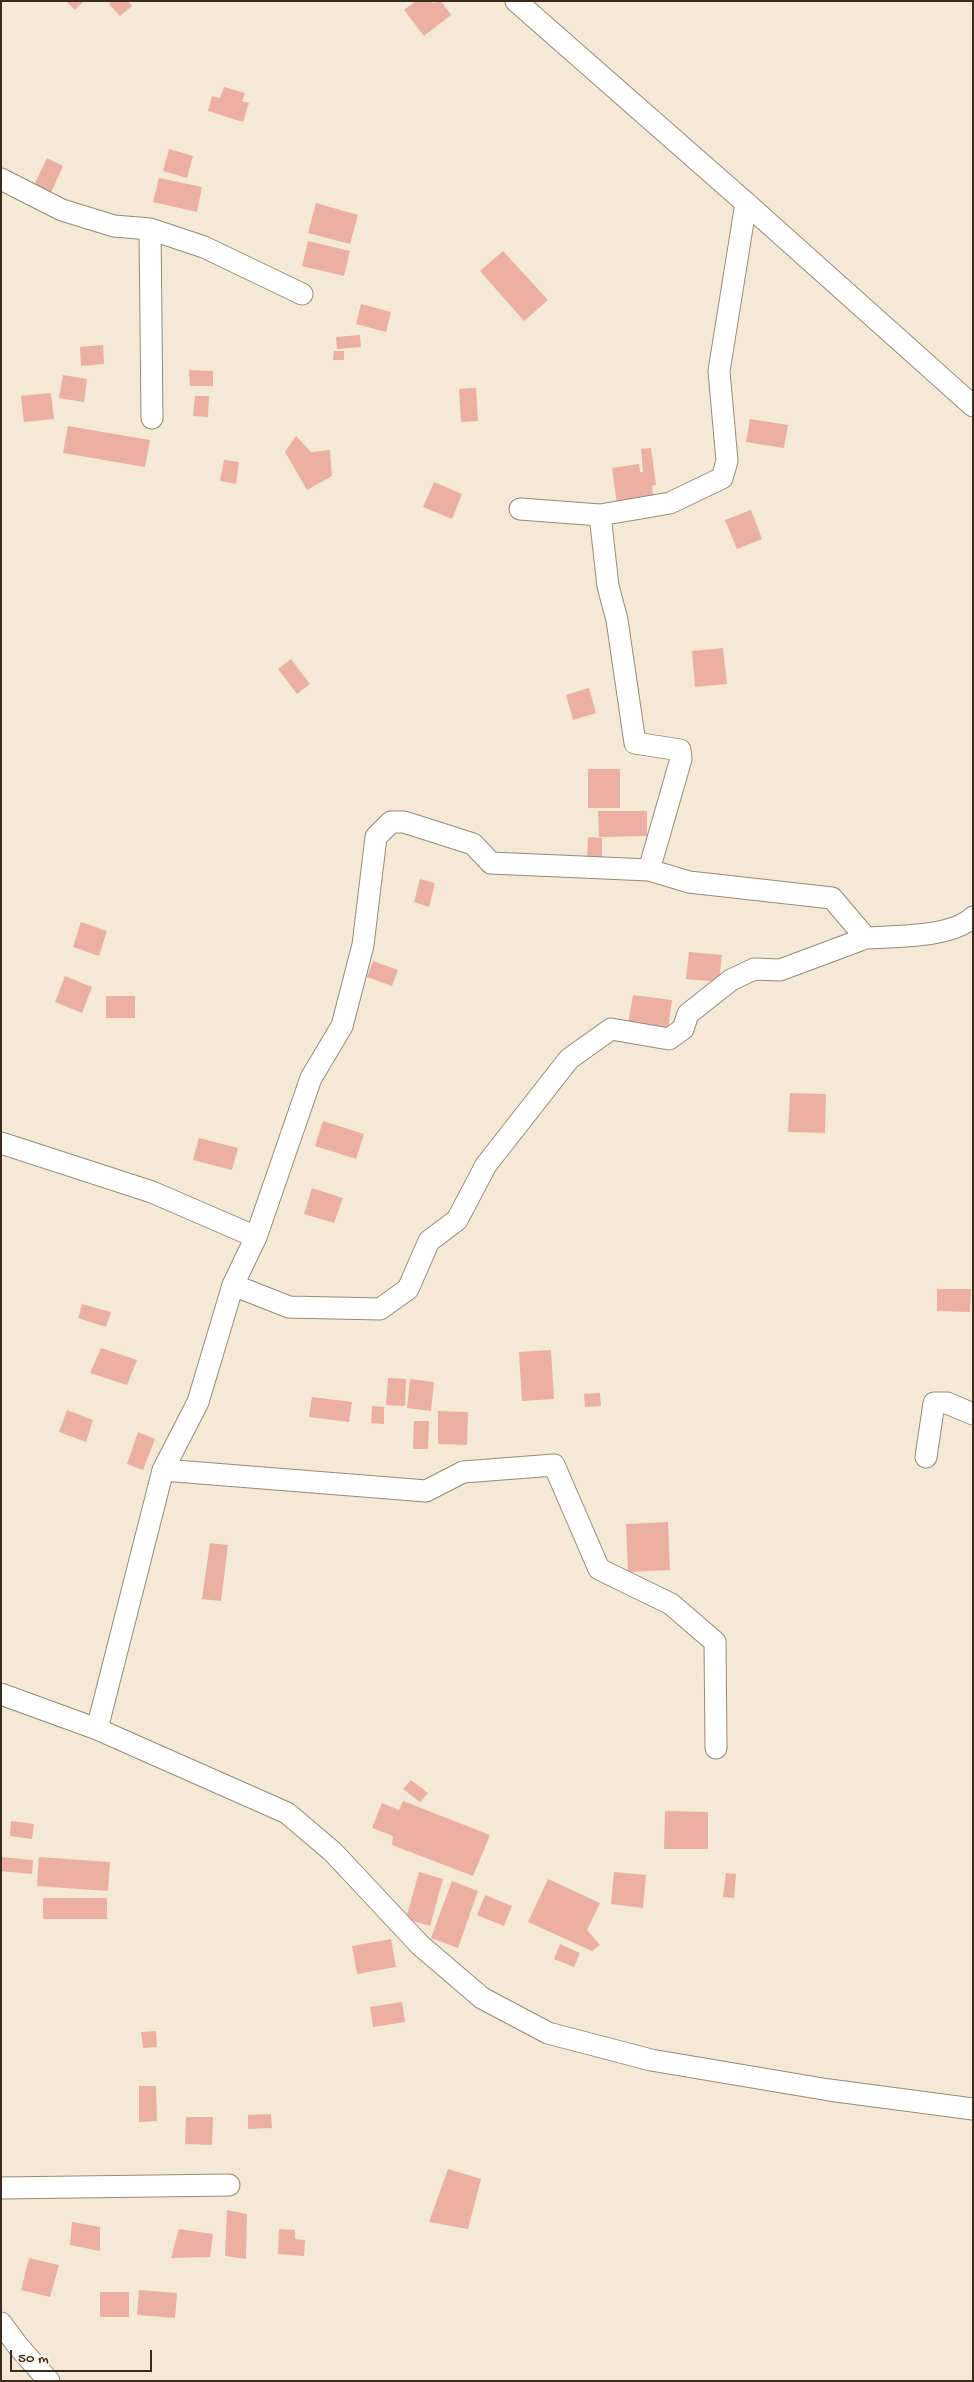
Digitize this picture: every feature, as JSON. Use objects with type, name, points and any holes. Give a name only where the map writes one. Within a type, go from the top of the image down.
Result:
[{"type":"street","points":[[516,1],[973,406]]},
{"type":"street","points":[[1,180],[62,210],[114,226],[150,229],[204,247],[302,294]]},
{"type":"street","points":[[520,509],[600,515],[670,503],[722,478],[727,461],[719,371],[746,203]]},
{"type":"street","points":[[150,229],[152,418]]},
{"type":"street","points":[[600,515],[608,586],[617,620],[635,743],[680,750],[681,759],[649,870]]},
{"type":"street","points":[[97,1729],[163,1470],[198,1402],[233,1285],[256,1237],[311,1078],[342,1026],[363,945],[376,837],[390,822],[404,822],[473,844],[492,864],[649,870],[689,882],[832,898],[866,938]]},
{"type":"street","points":[[233,1285],[289,1307],[380,1309],[408,1289],[429,1241],[458,1220],[486,1165],[569,1059],[611,1029],[669,1039],[683,1029],[688,1014],[731,980],[754,969],[780,970],[825,951],[866,938],[929,933],[972,921]]},
{"type":"street","points":[[1,1143],[152,1192],[256,1237]]},
{"type":"street","points":[[926,1456],[934,1403],[947,1403],[973,1414]]},
{"type":"street","points":[[163,1470],[426,1491],[463,1472],[554,1464],[599,1569],[670,1604],[715,1642],[716,1748]]},
{"type":"street","points":[[1,1694],[97,1729],[287,1813],[333,1852],[420,1945],[475,1993],[548,2033],[651,2060],[829,2090],[973,2109]]},
{"type":"street","points":[[1,2188],[229,2185]]},
{"type":"street","points":[[1,2323],[18,2346],[49,2381]]},
{"type":"building","points":[[66,1],[84,1],[75,10]]},
{"type":"building","points":[[112,1],[128,1],[132,6],[120,16],[109,4]]},
{"type":"building","points":[[416,1],[432,1],[433,3],[441,1],[451,15],[424,36],[404,10]]},
{"type":"building","points":[[224,87],[245,93],[242,101],[249,103],[243,122],[208,111],[212,96],[220,98]]},
{"type":"building","points":[[169,149],[193,156],[187,178],[163,171]]},
{"type":"building","points":[[47,158],[63,166],[51,193],[34,185]]},
{"type":"building","points":[[159,178],[202,187],[197,212],[153,202]]},
{"type":"building","points":[[316,203],[358,215],[350,244],[308,233]]},
{"type":"building","points":[[308,241],[350,251],[344,276],[302,266]]},
{"type":"building","points":[[503,251],[548,300],[524,321],[480,271]]},
{"type":"building","points":[[361,304],[391,312],[386,332],[356,324]]},
{"type":"building","points":[[360,335],[361,347],[337,349],[336,337]]},
{"type":"building","points":[[103,345],[104,364],[81,366],[80,347]]},
{"type":"building","points":[[334,351],[344,351],[344,360],[333,360]]},
{"type":"building","points":[[189,370],[213,371],[213,386],[190,386]]},
{"type":"building","points":[[63,375],[87,379],[84,402],[59,398]]},
{"type":"building","points":[[476,388],[478,421],[461,422],[459,389]]},
{"type":"building","points":[[51,393],[54,419],[24,422],[21,396]]},
{"type":"building","points":[[195,396],[209,396],[208,417],[193,416]]},
{"type":"building","points":[[750,419],[788,425],[784,448],[746,442]]},
{"type":"building","points":[[68,426],[150,440],[145,467],[63,453]]},
{"type":"building","points":[[296,436],[311,452],[330,450],[332,476],[307,490],[285,452]]},
{"type":"building","points":[[651,448],[656,485],[652,486],[653,500],[617,504],[612,468],[639,464],[640,472],[643,472],[641,449]]},
{"type":"building","points":[[224,460],[239,462],[236,484],[220,481]]},
{"type":"building","points":[[434,482],[462,494],[452,519],[423,507]]},
{"type":"building","points":[[751,510],[762,539],[737,549],[725,520]]},
{"type":"building","points":[[723,648],[727,684],[695,687],[692,651]]},
{"type":"building","points":[[291,659],[310,684],[297,694],[278,669]]},
{"type":"building","points":[[589,688],[596,713],[573,720],[566,695]]},
{"type":"building","points":[[588,769],[620,769],[620,808],[588,808]]},
{"type":"building","points":[[598,811],[647,811],[647,836],[599,837]]},
{"type":"building","points":[[588,837],[602,838],[602,858],[587,858]]},
{"type":"building","points":[[420,879],[435,883],[429,907],[414,902]]},
{"type":"building","points":[[81,922],[107,931],[99,956],[73,947]]},
{"type":"building","points":[[689,952],[722,955],[719,982],[686,979]]},
{"type":"building","points":[[373,961],[398,970],[392,986],[367,977]]},
{"type":"building","points":[[65,976],[92,987],[82,1013],[55,1002]]},
{"type":"building","points":[[633,995],[672,1000],[668,1029],[628,1024]]},
{"type":"building","points":[[106,996],[135,996],[135,1018],[106,1018]]},
{"type":"building","points":[[790,1093],[826,1094],[825,1133],[788,1132]]},
{"type":"building","points":[[323,1121],[364,1134],[356,1159],[315,1146]]},
{"type":"building","points":[[199,1138],[238,1148],[232,1170],[193,1160]]},
{"type":"building","points":[[312,1188],[343,1198],[334,1223],[304,1214]]},
{"type":"building","points":[[937,1289],[971,1289],[970,1312],[937,1311]]},
{"type":"building","points":[[82,1304],[111,1312],[106,1327],[78,1318]]},
{"type":"building","points":[[101,1348],[137,1360],[127,1385],[90,1373]]},
{"type":"building","points":[[551,1350],[554,1399],[522,1401],[519,1352]]},
{"type":"building","points":[[388,1378],[406,1379],[405,1406],[386,1405]]},
{"type":"building","points":[[410,1379],[434,1382],[431,1411],[407,1408]]},
{"type":"building","points":[[600,1393],[601,1406],[585,1407],[584,1394]]},
{"type":"building","points":[[312,1397],[352,1402],[349,1422],[309,1417]]},
{"type":"building","points":[[372,1406],[384,1407],[384,1424],[371,1423]]},
{"type":"building","points":[[67,1410],[93,1420],[86,1442],[59,1432]]},
{"type":"building","points":[[438,1411],[468,1412],[467,1445],[438,1444]]},
{"type":"building","points":[[414,1421],[429,1421],[428,1449],[413,1449]]},
{"type":"building","points":[[138,1432],[155,1439],[143,1470],[127,1464]]},
{"type":"building","points":[[668,1522],[670,1570],[628,1572],[626,1524]]},
{"type":"building","points":[[210,1543],[228,1545],[221,1601],[202,1599]]},
{"type":"building","points":[[411,1780],[428,1793],[420,1802],[403,1789]]},
{"type":"building","points":[[403,1801],[490,1835],[473,1876],[392,1845],[393,1836],[372,1828],[382,1803],[399,1810]]},
{"type":"building","points":[[665,1811],[708,1812],[708,1849],[664,1849]]},
{"type":"building","points":[[11,1821],[34,1824],[32,1839],[10,1836]]},
{"type":"building","points":[[1,1857],[33,1860],[32,1874],[1,1871]]},
{"type":"building","points":[[39,1857],[110,1862],[108,1891],[37,1886]]},
{"type":"building","points":[[419,1872],[443,1879],[430,1926],[406,1919]]},
{"type":"building","points":[[614,1872],[646,1875],[643,1908],[611,1904]]},
{"type":"building","points":[[726,1873],[736,1874],[734,1898],[723,1897]]},
{"type":"building","points":[[548,1879],[600,1903],[587,1930],[600,1945],[592,1951],[528,1922]]},
{"type":"building","points":[[452,1881],[478,1891],[458,1948],[431,1938]]},
{"type":"building","points":[[485,1895],[512,1906],[504,1926],[477,1915]]},
{"type":"building","points":[[43,1898],[107,1898],[107,1919],[43,1919]]},
{"type":"building","points":[[391,1939],[396,1967],[357,1974],[352,1946]]},
{"type":"building","points":[[560,1944],[580,1953],[574,1967],[554,1959]]},
{"type":"building","points":[[402,2002],[405,2022],[373,2027],[370,2007]]},
{"type":"building","points":[[156,2031],[157,2047],[143,2048],[141,2032]]},
{"type":"building","points":[[139,2086],[156,2086],[157,2121],[139,2122]]},
{"type":"building","points":[[271,2114],[272,2128],[248,2129],[248,2115]]},
{"type":"building","points":[[186,2117],[213,2117],[212,2145],[185,2144]]},
{"type":"building","points":[[448,2169],[481,2179],[468,2229],[429,2222]]},
{"type":"building","points":[[227,2210],[247,2214],[246,2259],[225,2256]]},
{"type":"building","points":[[72,2222],[100,2227],[100,2251],[70,2245]]},
{"type":"building","points":[[179,2229],[213,2234],[210,2257],[171,2258]]},
{"type":"building","points":[[279,2229],[295,2230],[295,2239],[305,2240],[304,2256],[278,2254]]},
{"type":"building","points":[[29,2258],[59,2265],[50,2297],[21,2290]]},
{"type":"building","points":[[139,2290],[177,2293],[175,2318],[137,2315]]},
{"type":"building","points":[[100,2292],[129,2292],[129,2317],[100,2317]]}]
